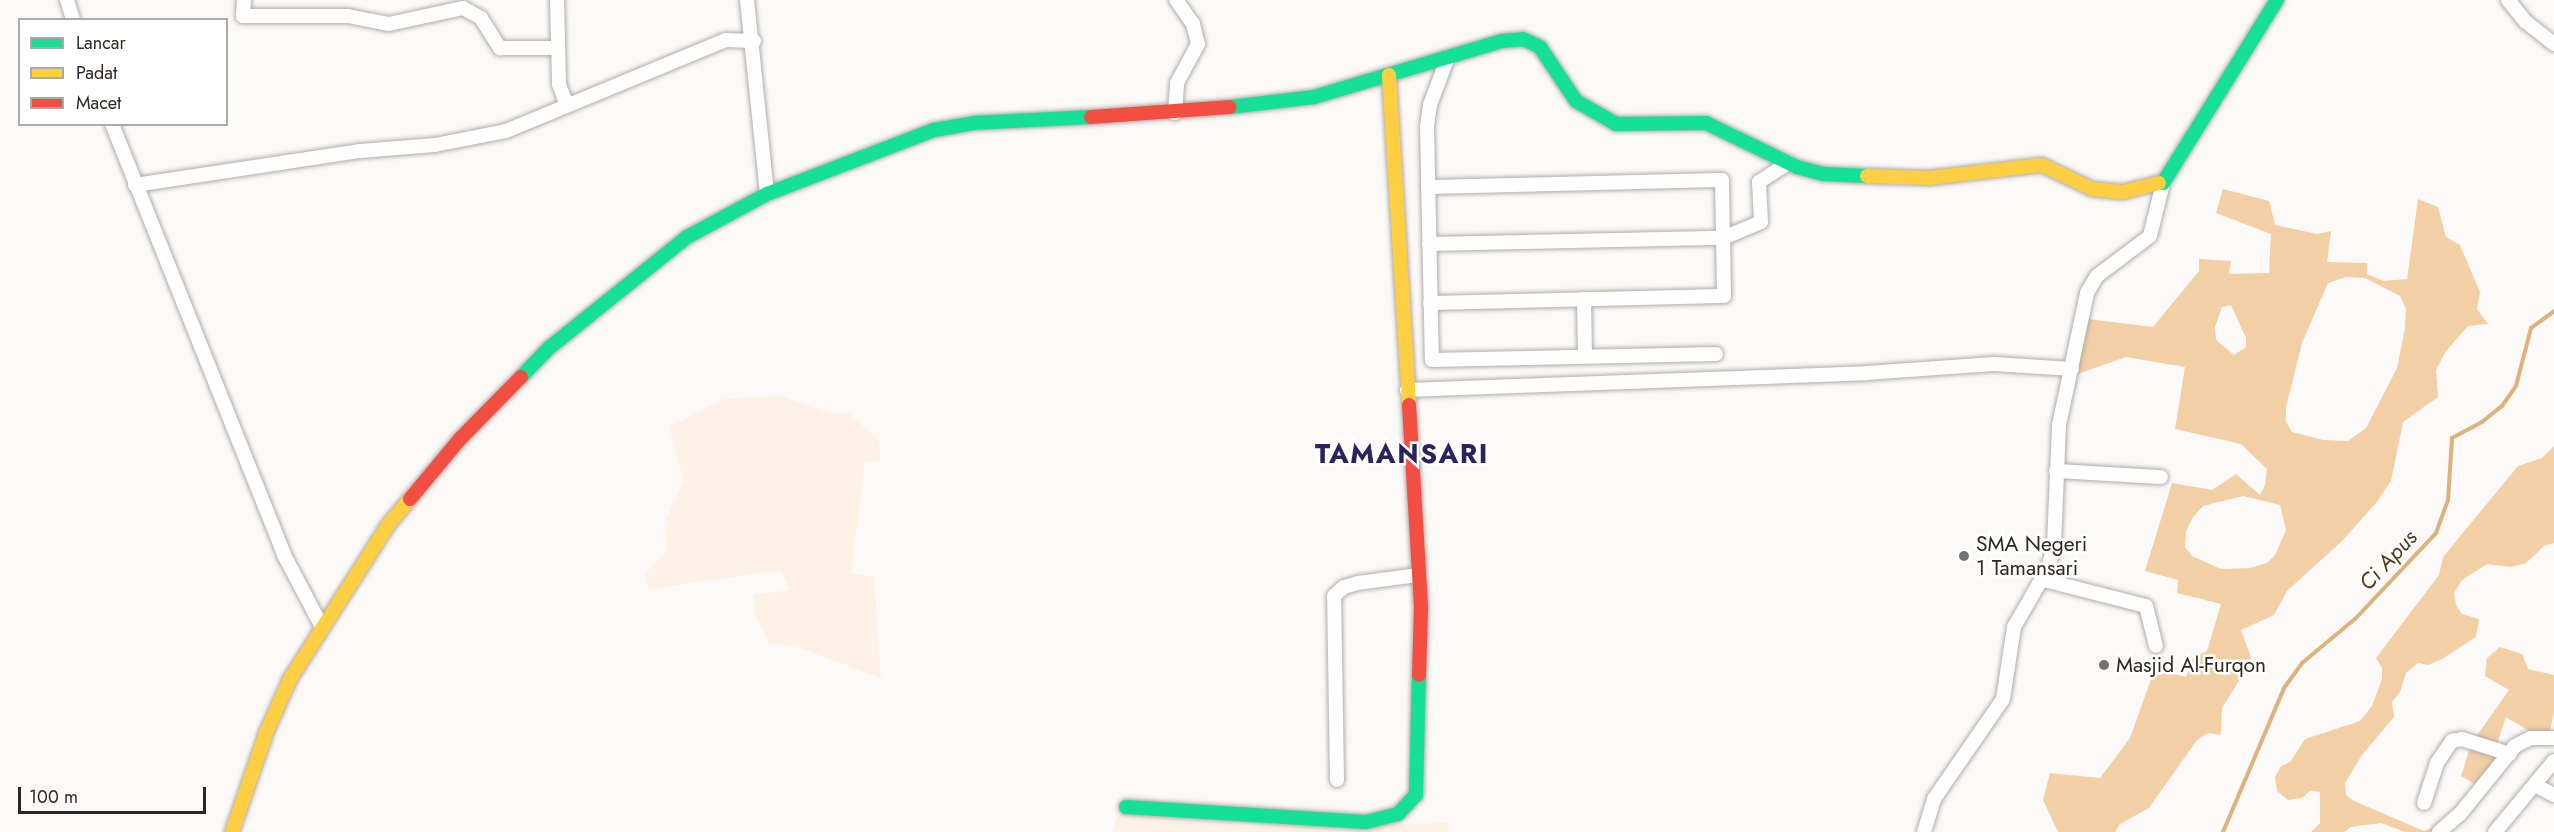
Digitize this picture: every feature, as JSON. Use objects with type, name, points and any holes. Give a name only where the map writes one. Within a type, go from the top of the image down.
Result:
[{"type":"main road","points":[[232,832],[270,722],[290,679],[388,525],[460,440],[549,348],[687,237],[767,194],[879,148],[952,126],[998,120],[1175,113],[1314,97],[1513,39],[1531,41],[1576,101],[1605,121],[1644,127],[1706,123],[1788,163],[1824,174],[1878,179],[1966,176],[2042,165],[2092,189],[2113,193],[2163,183],[2277,0]]},
{"type":"main road","points":[[1126,807],[1366,822],[1381,820],[1409,806],[1419,781],[1418,575],[1389,75]]},
{"type":"street","points":[[67,0],[72,18]]},
{"type":"street","points":[[244,0],[243,16],[348,16],[389,24],[463,8],[481,18],[500,48],[558,48]]},
{"type":"street","points":[[557,0],[559,84],[566,103]]},
{"type":"street","points":[[747,0],[754,41],[767,194]]},
{"type":"street","points":[[1175,113],[1177,83],[1198,44],[1193,24],[1176,0]]},
{"type":"street","points":[[2508,0],[2526,22],[2554,44]]},
{"type":"street","points":[[135,185],[360,151],[435,145],[506,131],[566,103],[726,40],[754,41]]},
{"type":"street","points":[[1448,57],[1430,105],[1428,187],[1432,360],[1716,354]]},
{"type":"street","points":[[113,126],[284,555],[322,627]]},
{"type":"street","points":[[1429,244],[1723,237],[1761,222],[1760,182],[1788,163]]},
{"type":"street","points":[[1428,187],[1722,180],[1723,237],[1724,296],[1430,303]]},
{"type":"street","points":[[1924,832],[1934,799],[2003,699],[2014,627],[2044,580],[2054,545],[2060,416],[2091,285],[2150,236],[2163,183]]},
{"type":"street","points":[[1584,299],[1585,356]]},
{"type":"street","points":[[1407,390],[1868,373],[1994,364],[2072,369]]},
{"type":"street","points":[[2056,471],[2161,477]]},
{"type":"street","points":[[1337,780],[1334,596],[1344,587],[1358,582],[1418,575]]},
{"type":"street","points":[[2044,580],[2146,606],[2156,646]]},
{"type":"street","points":[[2439,832],[2460,814],[2510,754],[2525,740],[2554,738]]},
{"type":"street","points":[[2424,803],[2437,763],[2452,741],[2462,739],[2510,754]]},
{"type":"street","points":[[2500,830],[2554,761]]},
{"type":"street","points":[[2535,785],[2554,795]]},
{"type":"shaded area","points":[[2223,189],[2269,201],[2275,225],[2317,234],[2331,231],[2327,262],[2367,263],[2367,274],[2383,281],[2407,279],[2418,199],[2438,207],[2446,237],[2460,245],[2480,292],[2477,309],[2488,324],[2468,326],[2446,351],[2436,370],[2438,397],[2403,422],[2391,481],[2376,503],[2343,540],[2287,591],[2274,615],[2241,630],[2252,660],[2222,708],[2221,735],[2208,733],[2197,740],[2149,808],[2120,824],[2115,832],[2058,832],[2043,800],[2050,773],[2100,778],[2130,738],[2155,668],[2186,677],[2194,657],[2207,651],[2221,604],[2177,593],[2178,580],[2145,571],[2172,483],[2212,490],[2236,474],[2260,495],[2265,485],[2267,469],[2241,444],[2175,429],[2185,367],[2126,357],[2072,376],[2088,319],[2153,327],[2199,271],[2199,259],[2231,261],[2229,274],[2269,273],[2271,234],[2216,213]],"holes":[[[2346,277],[2365,278],[2400,296],[2406,309],[2405,328],[2397,368],[2366,428],[2348,441],[2323,440],[2292,432],[2286,422],[2286,407],[2302,343],[2328,283]],[[2231,305],[2246,338],[2246,347],[2234,355],[2216,340],[2215,327],[2222,307]],[[2243,496],[2280,505],[2286,530],[2275,555],[2267,563],[2250,568],[2221,569],[2192,556],[2185,547],[2186,531],[2193,517],[2203,506]]]},
{"type":"shaded area","points":[[780,396],[832,414],[849,413],[878,440],[881,461],[865,463],[851,574],[874,576],[881,678],[800,648],[769,643],[756,617],[753,595],[789,590],[781,570],[649,589],[645,574],[667,550],[664,524],[684,481],[669,427],[723,399]]},
{"type":"shaded area","points":[[2554,446],[2554,543],[2544,546],[2526,563],[2511,567],[2487,564],[2462,580],[2454,593],[2456,605],[2462,614],[2479,619],[2476,637],[2442,659],[2428,665],[2418,663],[2406,673],[2400,692],[2392,702],[2394,717],[2362,755],[2345,783],[2346,795],[2354,801],[2424,831],[2443,823],[2441,832],[2405,832],[2381,823],[2351,827],[2344,832],[2311,832],[2320,823],[2320,792],[2310,791],[2302,798],[2288,800],[2277,791],[2275,777],[2281,766],[2290,762],[2305,739],[2360,721],[2372,706],[2382,679],[2382,668],[2376,658],[2439,575],[2443,557],[2518,466],[2542,458]]},
{"type":"shaded area","points":[[2500,647],[2522,654],[2528,669],[2554,675],[2554,712],[2549,736],[2537,736],[2506,717],[2497,743],[2510,759],[2485,790],[2461,776],[2471,744],[2509,690],[2485,676],[2487,658]]},
{"type":"shaded area","points":[[1120,807],[1234,815],[1236,826],[1448,823],[1449,832],[1112,832]]},
{"type":"waterway","name":"Ci Apus","points":[[2223,832],[2284,688],[2302,663],[2356,618],[2436,533],[2448,500],[2452,438],[2482,422],[2502,406],[2516,386],[2531,328],[2554,311]]},
{"type":"traffic: fast","points":[[2159,183],[2163,183],[2277,0]]},
{"type":"traffic: fast","points":[[1230,107],[1314,97],[1502,41],[1523,39],[1540,47],[1576,101],[1616,124],[1706,123],[1797,167],[1824,174],[1867,176]]},
{"type":"traffic: fast","points":[[521,377],[549,348],[687,237],[767,194],[934,130],[973,123],[1091,117]]},
{"type":"traffic: fast","points":[[1126,807],[1366,822],[1398,814],[1416,795],[1419,675]]},
{"type":"traffic: slow","points":[[1389,75],[1409,405]]},
{"type":"traffic: slow","points":[[1867,176],[1929,178],[2042,165],[2092,189],[2123,192],[2159,183]]},
{"type":"traffic: slow","points":[[232,832],[266,733],[290,679],[388,525],[410,499]]},
{"type":"traffic: jam","points":[[1091,117],[1230,107]]},
{"type":"traffic: jam","points":[[410,499],[460,439],[521,377]]},
{"type":"traffic: jam","points":[[1409,405],[1421,608],[1419,675]]},
{"type":"place","name":"SMA Negeri 1 Tamansari","points":[[1964,556]]},
{"type":"place","name":"Masjid Al-Furqon","points":[[2104,665]]},
{"type":"district","name":"TAMANSARI","points":[[1402,454]]}]
